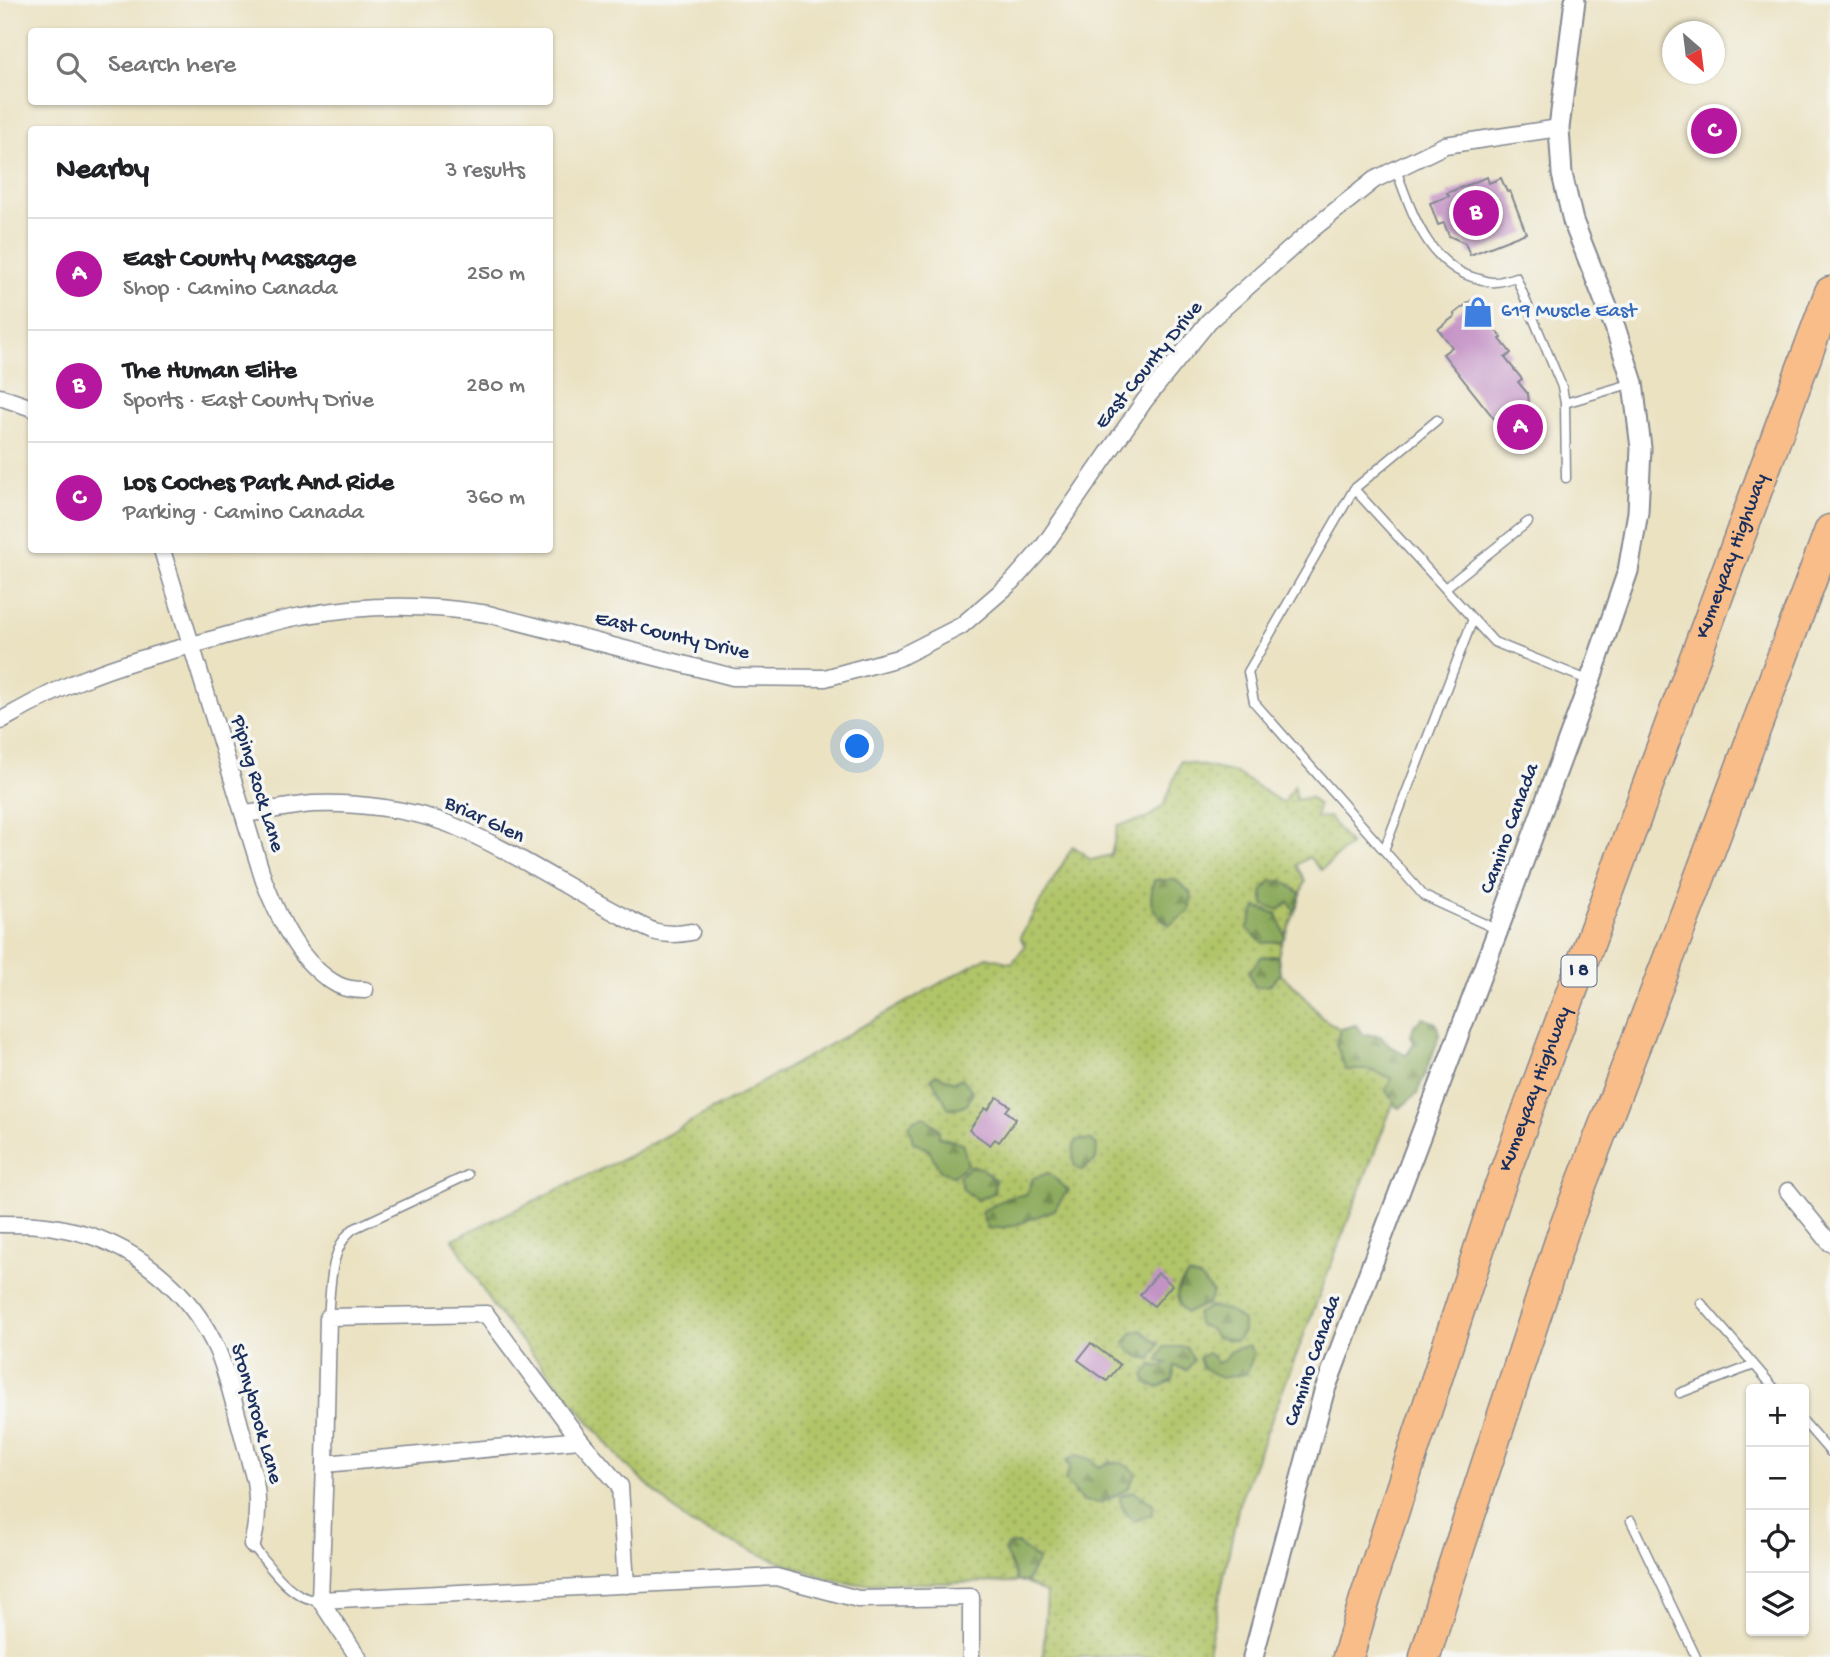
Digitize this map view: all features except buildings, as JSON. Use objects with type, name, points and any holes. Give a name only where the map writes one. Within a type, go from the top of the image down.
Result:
[{"type":"highway","name":"Kumeyaay Highway","points":[[1348,1657],[1498,1191],[1830,292]]},
{"type":"highway","points":[[1425,1657],[1564,1229],[1830,530]]},
{"type":"street","name":"Camino Canada","points":[[1253,1657],[1324,1392],[1498,930],[1628,571],[1638,512],[1641,448],[1633,383],[1615,327],[1573,221],[1562,174],[1559,128],[1575,0]]},
{"type":"street","name":"East County Drive","points":[[0,721],[47,695],[116,667],[299,616],[367,607],[455,609],[510,619],[733,677],[825,678],[898,658],[961,626],[1013,581],[1043,547],[1145,400],[1209,321],[1325,219],[1374,180],[1445,145],[1559,128]]},
{"type":"street","points":[[0,397],[28,407]]},
{"type":"street","name":"Piping Rock Lane","points":[[163,553],[264,881],[282,921],[297,946],[326,977],[340,986],[365,990]]},
{"type":"street","name":"Briar Glen","points":[[244,814],[311,804],[339,804],[393,810],[432,819],[485,841],[653,931],[677,935],[691,932]]},
{"type":"street","points":[[1788,1191],[1830,1243]]},
{"type":"street","name":"Stonybrook Lane","points":[[0,1224],[44,1225],[67,1229],[116,1246],[151,1268],[174,1288],[193,1311],[219,1354],[255,1481],[258,1515],[252,1545]]},
{"type":"street","points":[[358,1657],[320,1600],[328,1317],[486,1314],[580,1440],[620,1486],[626,1585]]},
{"type":"street","points":[[325,1464],[580,1440]]},
{"type":"street","points":[[320,1600],[776,1577],[858,1599],[971,1597],[971,1657]]},
{"type":"lane","points":[[1396,170],[1417,223],[1431,247],[1450,264],[1466,276],[1493,283],[1516,277],[1562,387],[1565,403],[1566,478]]},
{"type":"lane","points":[[1565,403],[1633,383]]},
{"type":"lane","points":[[1437,420],[1354,489],[1248,671],[1254,702],[1424,896],[1498,930]]},
{"type":"lane","points":[[1354,489],[1494,642],[1590,681]]},
{"type":"lane","points":[[1445,588],[1528,522]]},
{"type":"lane","points":[[1384,850],[1473,619]]},
{"type":"lane","points":[[328,1317],[335,1257],[345,1236],[353,1229],[468,1175]]},
{"type":"lane","points":[[1701,1303],[1771,1384]]},
{"type":"lane","points":[[1680,1393],[1754,1365]]},
{"type":"lane","points":[[1809,1428],[1830,1452]]},
{"type":"lane","points":[[1631,1521],[1696,1657]]},
{"type":"lane","points":[[252,1545],[279,1578],[300,1595],[309,1600],[320,1600]]},
{"type":"green space","points":[[1181,761],[1236,773],[1283,803],[1294,786],[1296,800],[1310,797],[1318,805],[1316,818],[1329,817],[1350,845],[1321,870],[1309,857],[1297,865],[1305,881],[1301,894],[1283,881],[1295,912],[1285,936],[1277,914],[1256,907],[1263,943],[1282,941],[1278,956],[1261,957],[1270,985],[1280,974],[1300,991],[1321,1017],[1340,1029],[1336,1044],[1369,1070],[1392,1078],[1394,1101],[1239,1504],[1207,1657],[1043,1657],[1047,1594],[1026,1582],[1038,1560],[1009,1563],[1016,1574],[1017,1582],[854,1584],[833,1580],[777,1561],[690,1524],[623,1462],[493,1307],[453,1239],[627,1157],[987,957],[1012,963],[1025,946],[1020,937],[1073,846],[1091,860],[1111,855],[1118,825],[1146,819],[1164,805]],"holes":[[[1164,1347],[1186,1347],[1174,1366],[1173,1380],[1159,1387],[1148,1384],[1151,1365],[1162,1367],[1168,1363]],[[1090,1459],[1099,1467],[1111,1462],[1101,1503],[1083,1501],[1065,1480],[1070,1468]]]},
{"type":"green space","points":[[1154,880],[1176,880],[1192,894],[1189,912],[1169,925],[1152,906]]},
{"type":"green space","points":[[1271,881],[1283,881],[1301,894],[1295,912],[1289,902],[1279,910],[1264,905],[1262,891]]},
{"type":"green space","points":[[1256,907],[1277,914],[1285,936],[1282,941],[1263,943],[1247,929]]},
{"type":"green space","points":[[1278,956],[1280,974],[1270,985],[1255,987],[1249,972],[1261,957]]},
{"type":"green space","points":[[1423,1018],[1436,1023],[1440,1035],[1417,1094],[1400,1108],[1396,1107],[1386,1091],[1391,1078],[1369,1070],[1346,1070],[1336,1044],[1340,1029],[1356,1025],[1363,1034],[1380,1036],[1407,1055],[1414,1043],[1411,1036],[1414,1025]]},
{"type":"green space","points":[[936,1074],[954,1082],[962,1078],[973,1092],[967,1105],[949,1109],[931,1079]]},
{"type":"green space","points":[[925,1117],[939,1129],[939,1137],[962,1143],[968,1164],[953,1176],[940,1171],[929,1150],[913,1142],[909,1125],[914,1120]]},
{"type":"green space","points":[[1077,1140],[1091,1140],[1097,1145],[1096,1160],[1082,1170],[1075,1167],[1073,1150]]},
{"type":"green space","points":[[971,1166],[981,1168],[995,1180],[994,1193],[977,1200],[963,1189],[959,1176]]},
{"type":"green space","points":[[1049,1173],[1068,1190],[1054,1210],[1013,1226],[988,1229],[981,1212],[1007,1198],[1027,1194],[1033,1178]]},
{"type":"green space","points":[[1188,1275],[1200,1278],[1213,1293],[1207,1304],[1186,1313],[1177,1294]]},
{"type":"green space","points":[[1209,1307],[1228,1310],[1243,1321],[1243,1332],[1236,1341],[1216,1337],[1210,1329],[1198,1324],[1197,1314]]},
{"type":"green space","points":[[1141,1330],[1159,1344],[1151,1359],[1136,1354],[1125,1343],[1132,1333]]},
{"type":"green space","points":[[1249,1345],[1254,1354],[1246,1374],[1221,1378],[1202,1367],[1199,1358],[1208,1353],[1216,1363],[1223,1361],[1231,1351]]},
{"type":"green space","points":[[1164,1347],[1186,1347],[1194,1360],[1187,1370],[1174,1366],[1173,1380],[1159,1387],[1148,1384],[1144,1375],[1152,1365],[1162,1367],[1167,1363],[1158,1361]]},
{"type":"green space","points":[[1077,1455],[1090,1459],[1099,1467],[1119,1463],[1136,1473],[1129,1488],[1101,1503],[1083,1501],[1065,1480],[1070,1468],[1066,1461]]},
{"type":"green space","points":[[1134,1491],[1154,1505],[1152,1514],[1135,1521],[1124,1511],[1120,1496]]},
{"type":"green space","points":[[1018,1544],[1038,1560],[1026,1582],[1017,1582],[1004,1550],[1008,1545]]},
{"type":"place","name":"Los Coches Park And Ride","points":[[1714,131]]},
{"type":"place","name":"The Human Elite","points":[[1476,213]]},
{"type":"place","name":"619 Muscle East","points":[[1478,312]]},
{"type":"place","name":"East County Massage","points":[[1520,427]]}]
